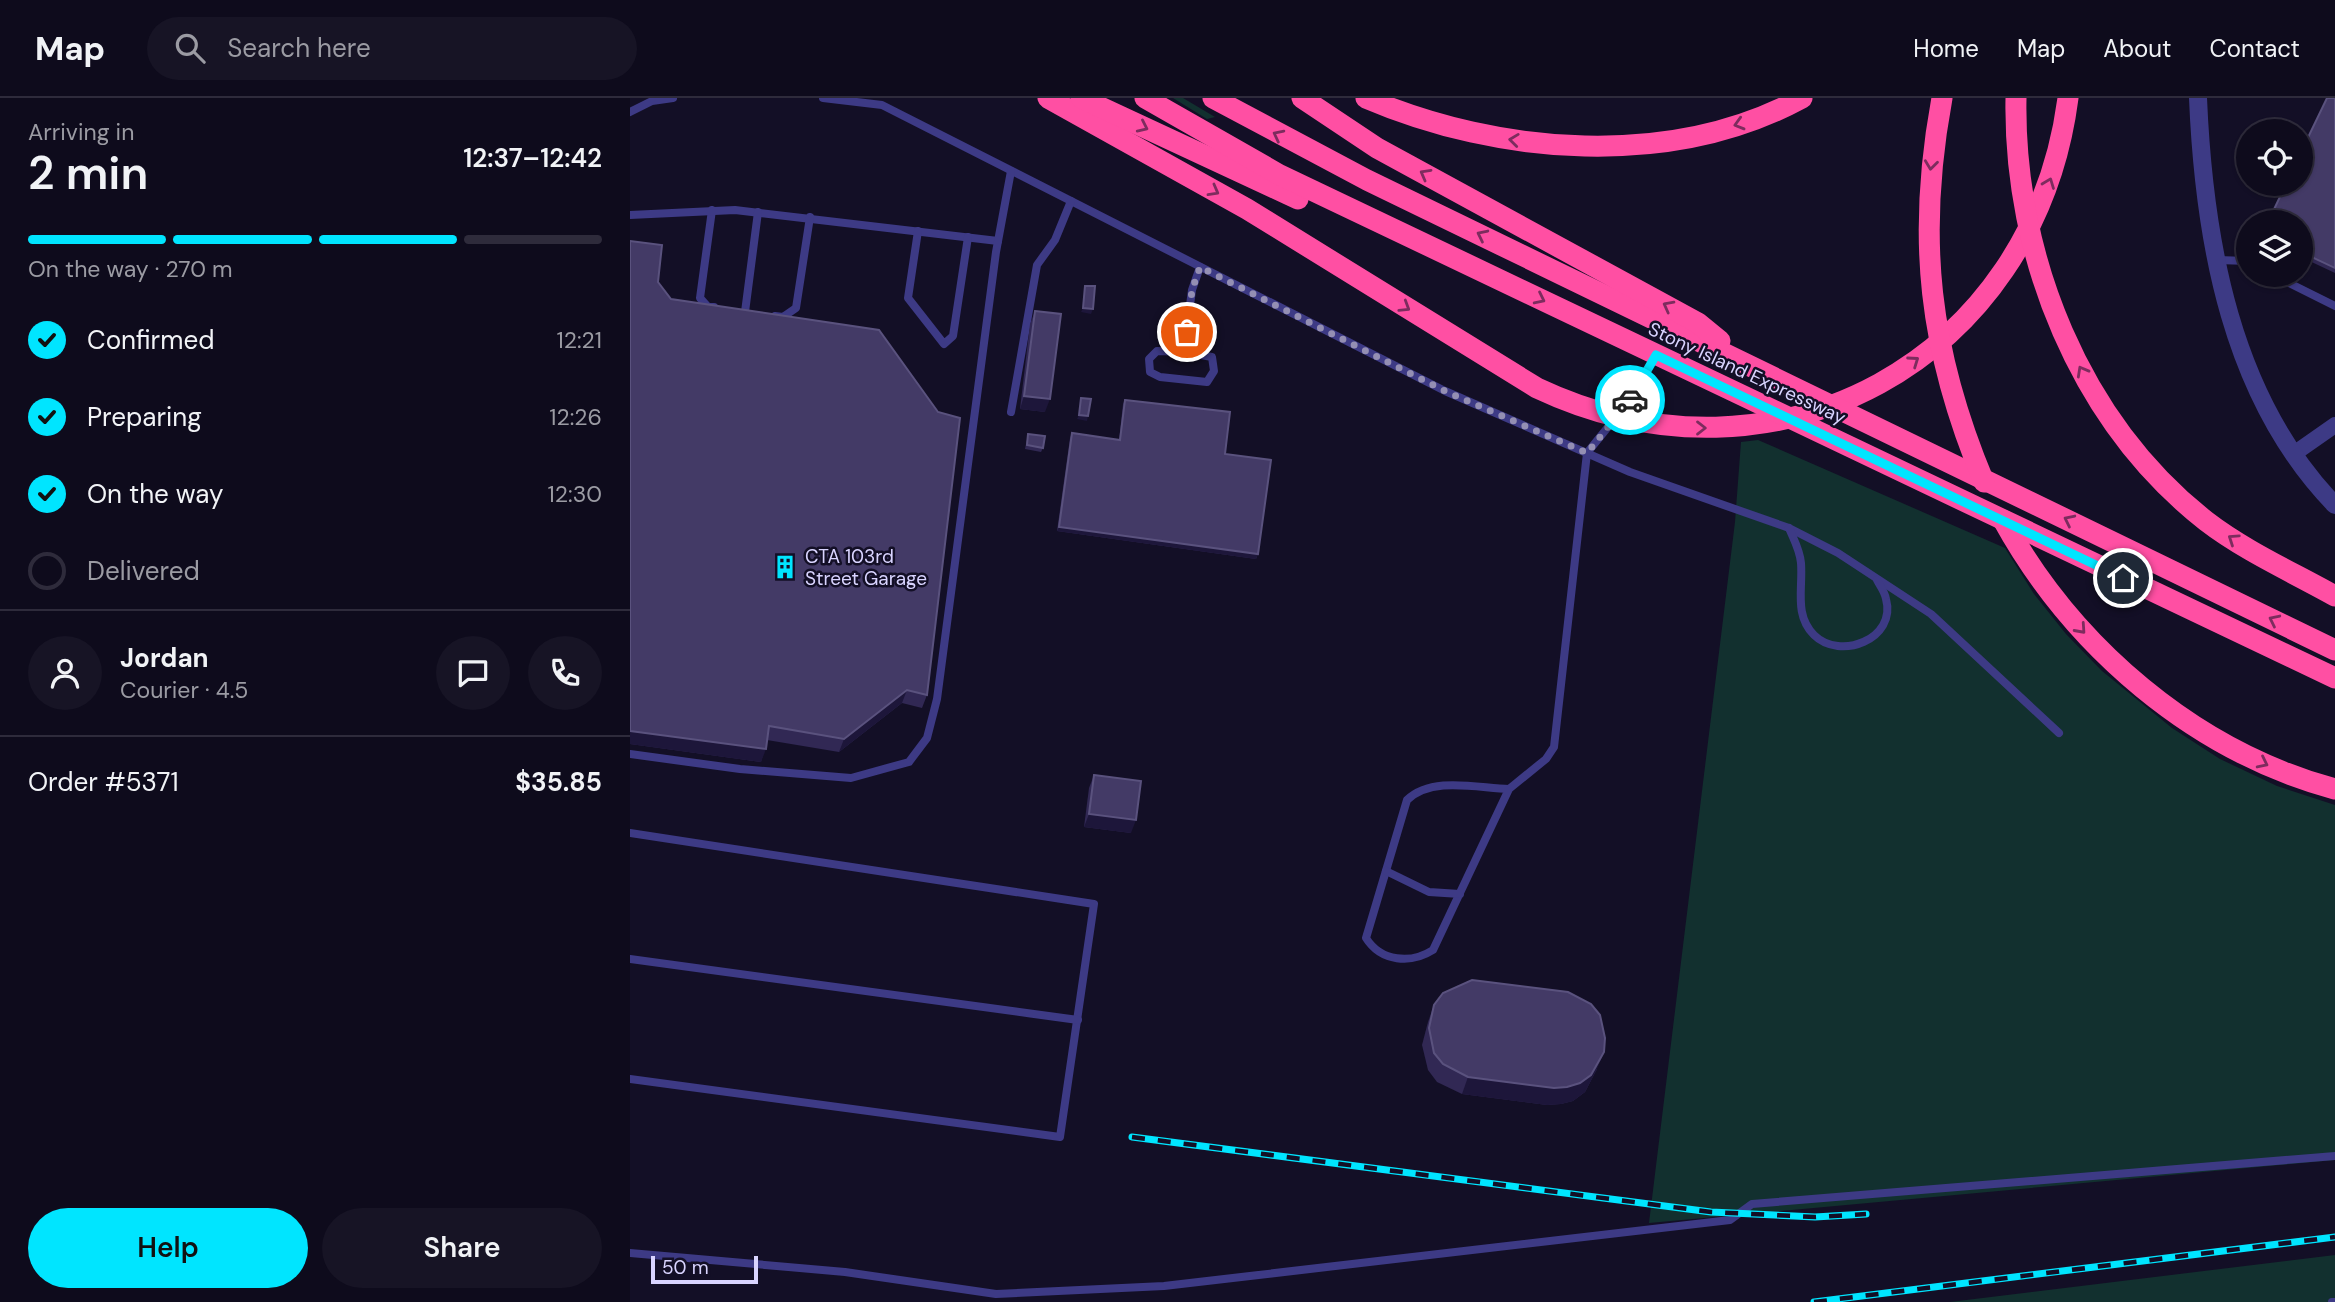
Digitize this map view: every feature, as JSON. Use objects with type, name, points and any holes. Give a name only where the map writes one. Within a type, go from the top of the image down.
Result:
[{"type":"highway","points":[[1048,98],[1247,209],[1492,362],[1569,403],[1630,421],[1674,428],[1734,427],[1809,414],[1896,374],[1932,349],[1967,317],[1998,281],[2040,205],[2055,168],[2068,98]]},
{"type":"highway","points":[[1081,98],[1412,253],[1478,270]]},
{"type":"highway","name":"Stony Island Expressway","points":[[1145,98],[1280,175],[2335,678]]},
{"type":"highway","name":"Stony Island Expressway","points":[[1213,98],[1367,180],[2335,650]]},
{"type":"highway","points":[[1302,98],[1377,148],[1698,323],[1742,360]]},
{"type":"highway","points":[[1366,98],[1432,123],[1469,133],[1550,144],[1591,144],[1643,142],[1714,131],[1751,120],[1802,98]]},
{"type":"highway","points":[[1941,98],[1930,178],[1928,256],[1936,323],[1960,422],[1987,490],[2039,575],[2080,629],[2161,703],[2198,729],[2237,751],[2274,769],[2335,789]]},
{"type":"highway","points":[[2016,98],[2024,195],[2034,245],[2061,328],[2098,399],[2147,464],[2206,521],[2246,548],[2335,596]]},
{"type":"street","points":[[2198,98],[2201,155],[2216,260],[2230,315],[2254,380],[2295,453],[2335,505]]},
{"type":"street","points":[[2295,453],[2335,425]]},
{"type":"lane","points":[[630,111],[652,101],[673,98]]},
{"type":"lane","points":[[823,98],[882,105],[1445,391],[1587,453],[1789,528],[1838,552],[1930,614],[2059,733]]},
{"type":"lane","points":[[630,754],[740,769],[851,778],[909,762],[927,738],[937,699],[998,241],[1012,171]]},
{"type":"lane","points":[[1011,412],[1037,265],[1055,240],[1071,201]]},
{"type":"lane","points":[[712,211],[700,298],[708,307],[720,308]]},
{"type":"lane","points":[[630,215],[758,212],[998,241]]},
{"type":"lane","points":[[745,312],[758,212]]},
{"type":"lane","points":[[771,315],[783,317],[796,308],[810,217]]},
{"type":"lane","points":[[918,231],[908,298],[944,345],[953,336],[968,237]]},
{"type":"lane","points":[[2216,260],[2236,261]]},
{"type":"lane","points":[[1184,352],[1192,290],[1200,267]]},
{"type":"lane","points":[[2295,287],[2335,306]]},
{"type":"lane","points":[[733,310],[758,314]]},
{"type":"lane","points":[[1157,351],[1184,352],[1212,357],[1214,371],[1208,382],[1160,377],[1150,372],[1149,359],[1157,351]]},
{"type":"lane","points":[[1509,789],[1436,786],[1417,790],[1407,800],[1366,938],[1371,946],[1403,961],[1419,959],[1433,950],[1509,789],[1546,759],[1554,747],[1587,453],[1629,401],[1656,355]]},
{"type":"lane","points":[[1789,528],[1798,547],[1801,563],[1800,604],[1804,622],[1814,635],[1829,646],[1849,648],[1865,642],[1880,629],[1886,617],[1887,600],[1875,577]]},
{"type":"lane","points":[[2194,611],[2206,587]]},
{"type":"lane","points":[[630,833],[1094,904],[1060,1137],[630,1079]]},
{"type":"lane","points":[[1386,871],[1429,892],[1460,894]]},
{"type":"lane","points":[[630,959],[1077,1020]]},
{"type":"lane","points":[[630,1253],[845,1272],[996,1294],[1114,1290],[1730,1220],[1752,1204],[2335,1156]]},
{"type":"green space","points":[[1173,98],[1183,98],[1215,117],[1207,119]]},
{"type":"green space","points":[[1758,440],[2005,548],[2034,594],[2066,634],[2102,671],[2172,728],[2220,759],[2277,786],[2335,805],[2335,1160],[1649,1223],[1735,522],[1741,442]]},
{"type":"green space","points":[[2335,1255],[2335,1302],[1950,1302]]},
{"type":"building","points":[[2327,98],[2335,98],[2335,268],[2313,258],[2313,210],[2274,210],[2280,196],[2313,196],[2313,127]]},
{"type":"building","name":"CTA 103rd Street Garage","points":[[630,241],[662,245],[658,282],[671,299],[879,330],[938,412],[960,418],[927,695],[907,690],[844,739],[769,726],[766,749],[630,731]]},
{"type":"building","points":[[1085,286],[1095,286],[1093,309],[1083,308]]},
{"type":"building","points":[[1035,311],[1061,314],[1050,399],[1024,396]]},
{"type":"building","points":[[1081,398],[1091,399],[1088,416],[1079,415]]},
{"type":"building","points":[[1125,400],[1230,412],[1225,454],[1271,460],[1258,554],[1059,527],[1072,433],[1120,440]]},
{"type":"building","points":[[1028,434],[1045,436],[1043,448],[1027,445]]},
{"type":"building","points":[[1094,775],[1141,781],[1136,820],[1089,814]]},
{"type":"building","points":[[1472,980],[1568,992],[1591,1004],[1600,1015],[1605,1038],[1604,1052],[1591,1075],[1580,1083],[1554,1088],[1468,1077],[1443,1064],[1434,1053],[1429,1028],[1434,1005],[1443,993]]},
{"type":"railway","points":[[1132,1137],[1711,1212],[1815,1217],[1866,1214]]},
{"type":"railway","points":[[1814,1302],[2335,1237]]},
{"type":"way so far","points":[[1187,332],[1192,290],[1200,267],[1445,391],[1587,453],[1630,400]]},
{"type":"place","name":"CTA 103rd Street Garage","points":[[785,567]]},
{"type":"route","points":[[1630,400],[1656,355],[2123,578]]}]
